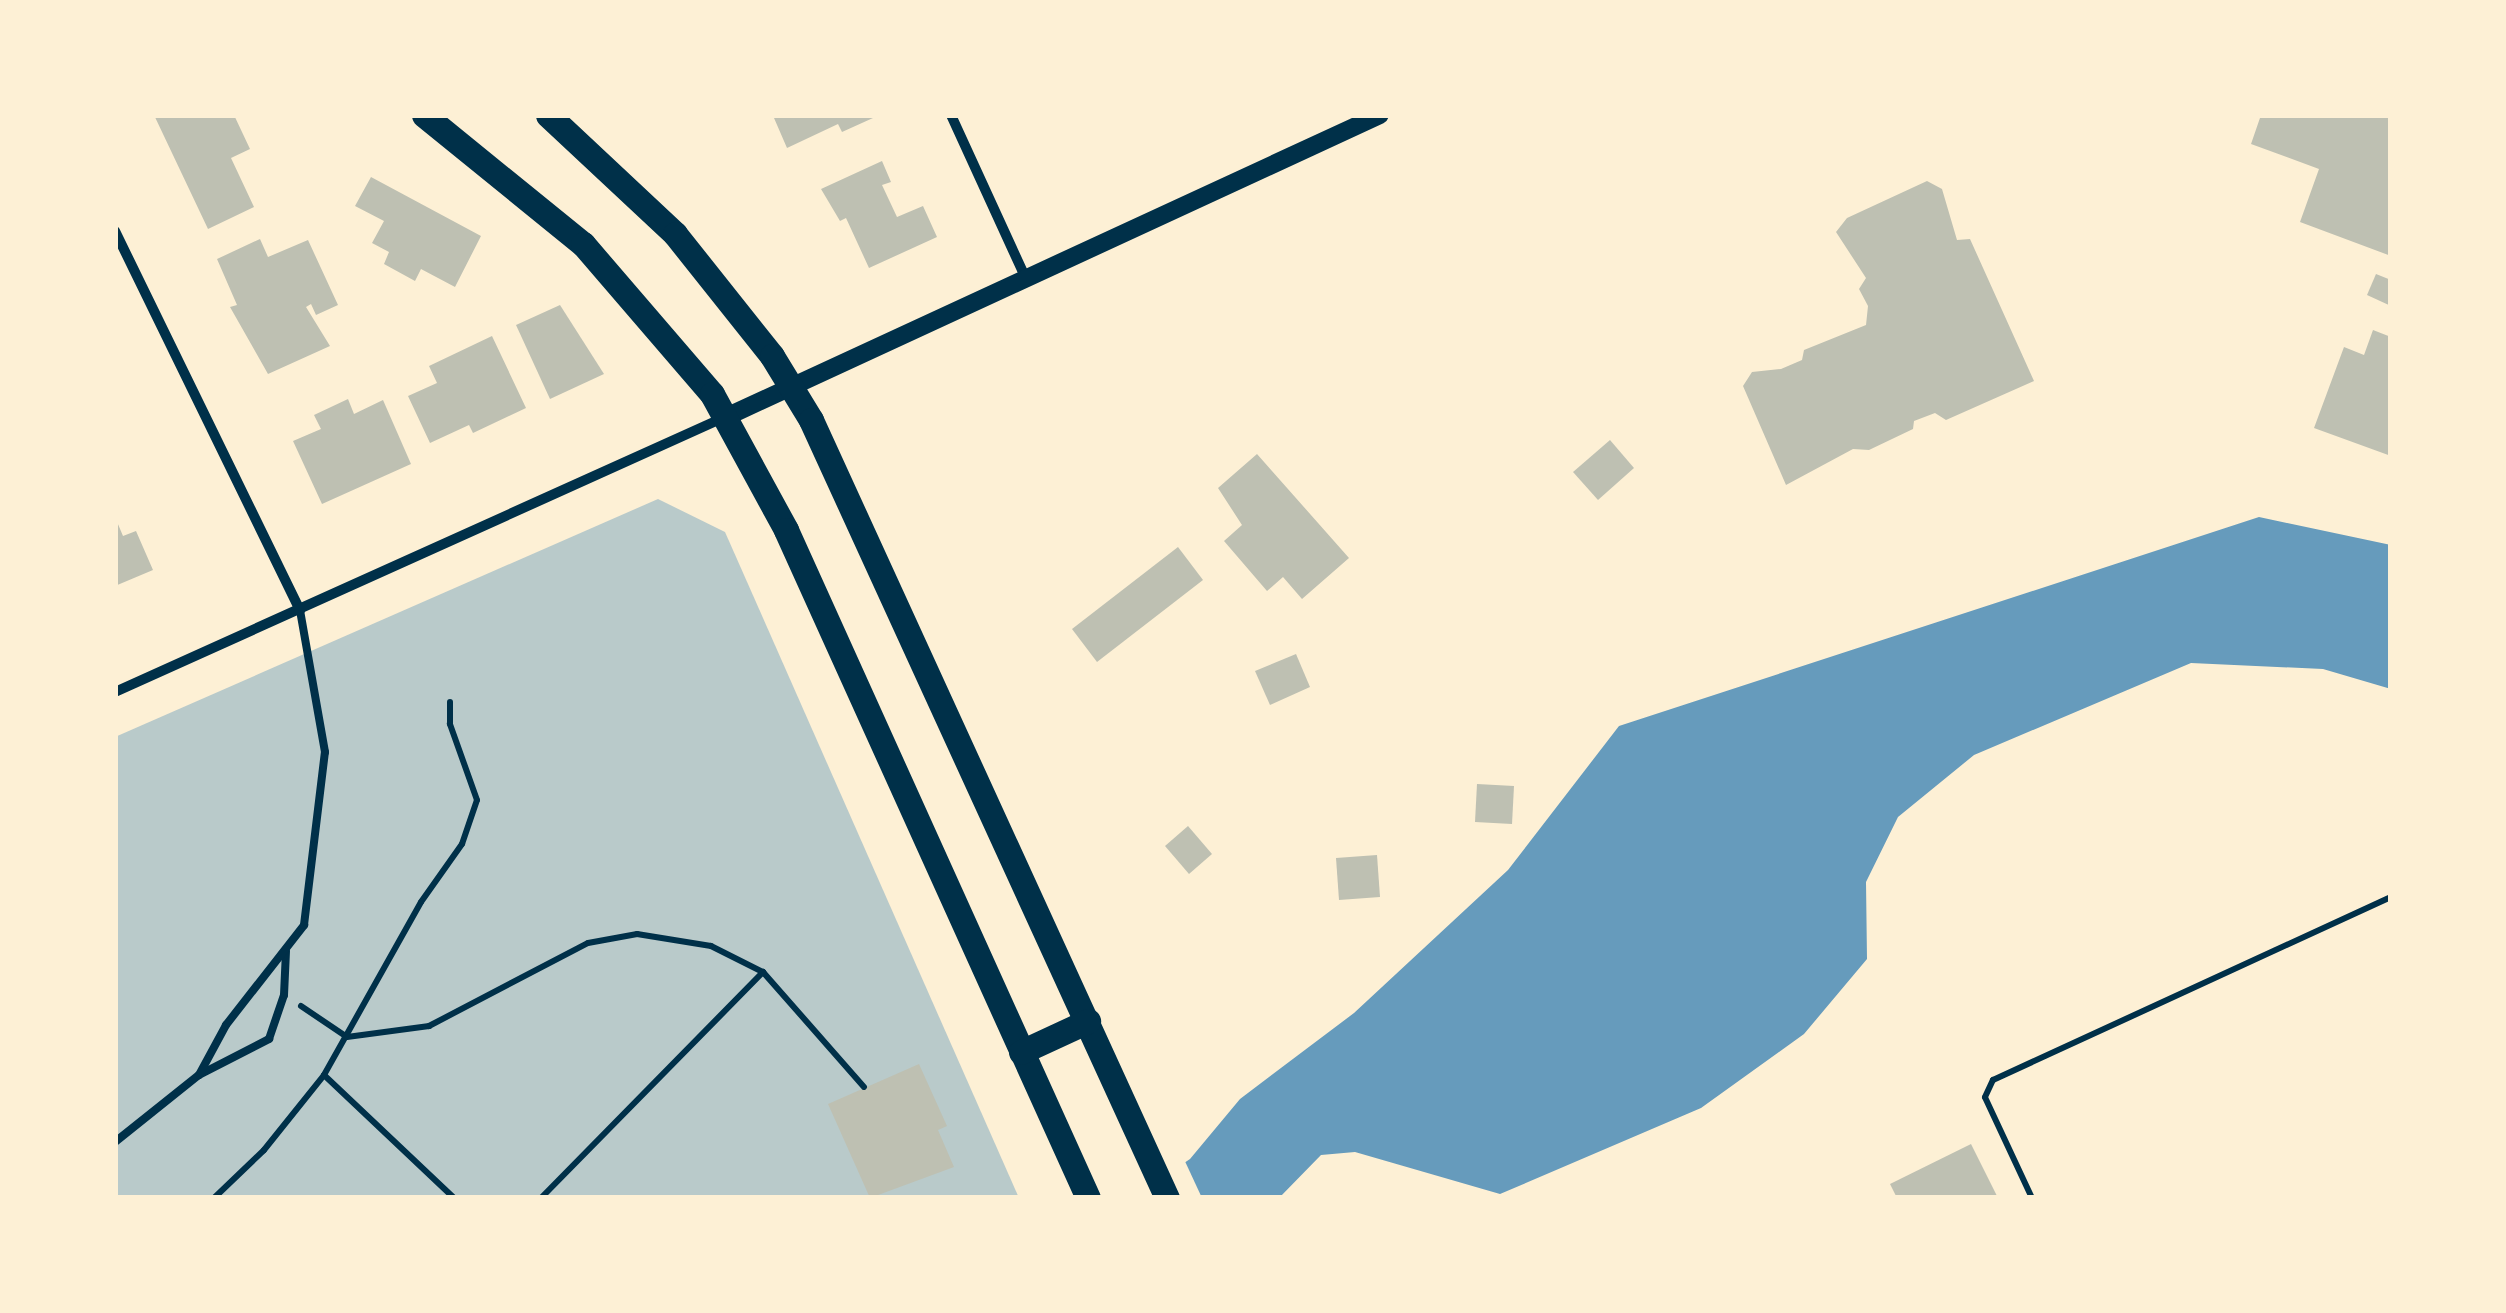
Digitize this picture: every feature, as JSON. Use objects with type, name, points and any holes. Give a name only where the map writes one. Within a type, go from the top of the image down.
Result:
[{"type":"main road","points":[[424,115],[515,182],[616,278],[697,372],[726,417],[786,530],[1088,1198]]},
{"type":"main road","points":[[548,115],[676,234],[792,386],[865,530],[1167,1198]]},
{"type":"main road","points":[[1021,1052],[1088,1021]]},
{"type":"street","points":[[951,115],[1026,279]]},
{"type":"street","points":[[115,692],[726,417],[1380,115]]},
{"type":"street","points":[[116,236],[300,610]]},
{"type":"lane","points":[[199,1075],[237,1009],[304,925],[325,752],[300,610]]},
{"type":"lane","points":[[115,1142],[199,1075],[269,1039],[284,995],[286,950]]},
{"type":"path","points":[[214,1198],[264,1150],[324,1075],[411,918],[462,844],[477,800],[450,724],[450,702]]},
{"type":"path","points":[[2032,1198],[1986,1097],[1994,1080],[2391,897]]},
{"type":"path","points":[[296,1002],[347,1037],[430,1026],[588,943],[637,934],[712,946],[763,972],[864,1088]]},
{"type":"path","points":[[541,1198],[763,972]]},
{"type":"path","points":[[324,1075],[454,1198]]},
{"type":"shaded area","points":[[658,499],[725,532],[1019,1198],[115,1198],[115,737]]},
{"type":"water","points":[[2259,517],[2391,545],[2391,689],[2323,669],[2191,663],[1974,755],[1898,817],[1866,882],[1867,959],[1804,1034],[1701,1108],[1500,1194],[1355,1152],[1321,1155],[1279,1198],[1132,1198],[1190,1159],[1240,1099],[1354,1013],[1508,870],[1619,726]]},
{"type":"pier","points":[[1183,1157],[1202,1198],[1131,1198],[1129,1194]]},
{"type":"building","points":[[154,115],[234,115],[250,149],[231,158],[254,207],[208,229]]},
{"type":"building","points":[[2261,115],[2391,115],[2391,256],[2300,222],[2319,169],[2251,144]]},
{"type":"building","points":[[774,118],[873,118],[842,132],[838,124],[787,148]]},
{"type":"building","points":[[882,161],[891,182],[882,185],[897,217],[923,206],[937,237],[869,268],[846,218],[840,221],[821,189]]},
{"type":"building","points":[[371,177],[481,236],[455,287],[421,269],[415,281],[384,264],[389,252],[372,243],[384,221],[355,206]]},
{"type":"building","points":[[1927,181],[1942,189],[1957,240],[1970,239],[2034,381],[1946,420],[1935,413],[1914,421],[1913,429],[1869,450],[1853,449],[1786,485],[1743,386],[1752,372],[1781,369],[1802,360],[1804,350],[1866,325],[1868,306],[1859,289],[1866,278],[1836,232],[1847,218]]},
{"type":"building","points":[[260,239],[268,257],[308,240],[338,305],[316,315],[311,304],[306,307],[330,346],[268,374],[230,307],[237,305],[217,259]]},
{"type":"building","points":[[2376,274],[2391,280],[2391,306],[2367,295]]},
{"type":"building","points":[[560,305],[604,374],[550,399],[516,325]]},
{"type":"building","points":[[2373,330],[2391,337],[2391,456],[2314,428],[2344,347],[2364,355]]},
{"type":"building","points":[[492,336],[526,408],[473,433],[469,425],[430,443],[408,396],[437,383],[429,366]]},
{"type":"building","points":[[348,399],[354,414],[383,400],[411,464],[322,504],[293,441],[321,429],[314,415]]},
{"type":"building","points":[[1610,440],[1634,468],[1598,500],[1573,472]]},
{"type":"building","points":[[1257,454],[1349,558],[1302,599],[1283,577],[1267,591],[1224,541],[1242,525],[1218,488]]},
{"type":"building","points":[[115,517],[123,536],[136,531],[153,570],[115,586]]},
{"type":"building","points":[[1178,547],[1203,580],[1097,662],[1072,629]]},
{"type":"building","points":[[1296,654],[1310,687],[1270,705],[1255,671]]},
{"type":"building","points":[[1477,784],[1514,786],[1512,824],[1475,822]]},
{"type":"building","points":[[1188,826],[1212,854],[1189,874],[1165,846]]},
{"type":"building","points":[[1377,855],[1380,897],[1339,900],[1336,858]]},
{"type":"building","points":[[919,1064],[947,1126],[938,1130],[954,1167],[870,1198],[828,1104]]},
{"type":"building","points":[[1971,1144],[1998,1198],[1897,1198],[1890,1184]]}]
